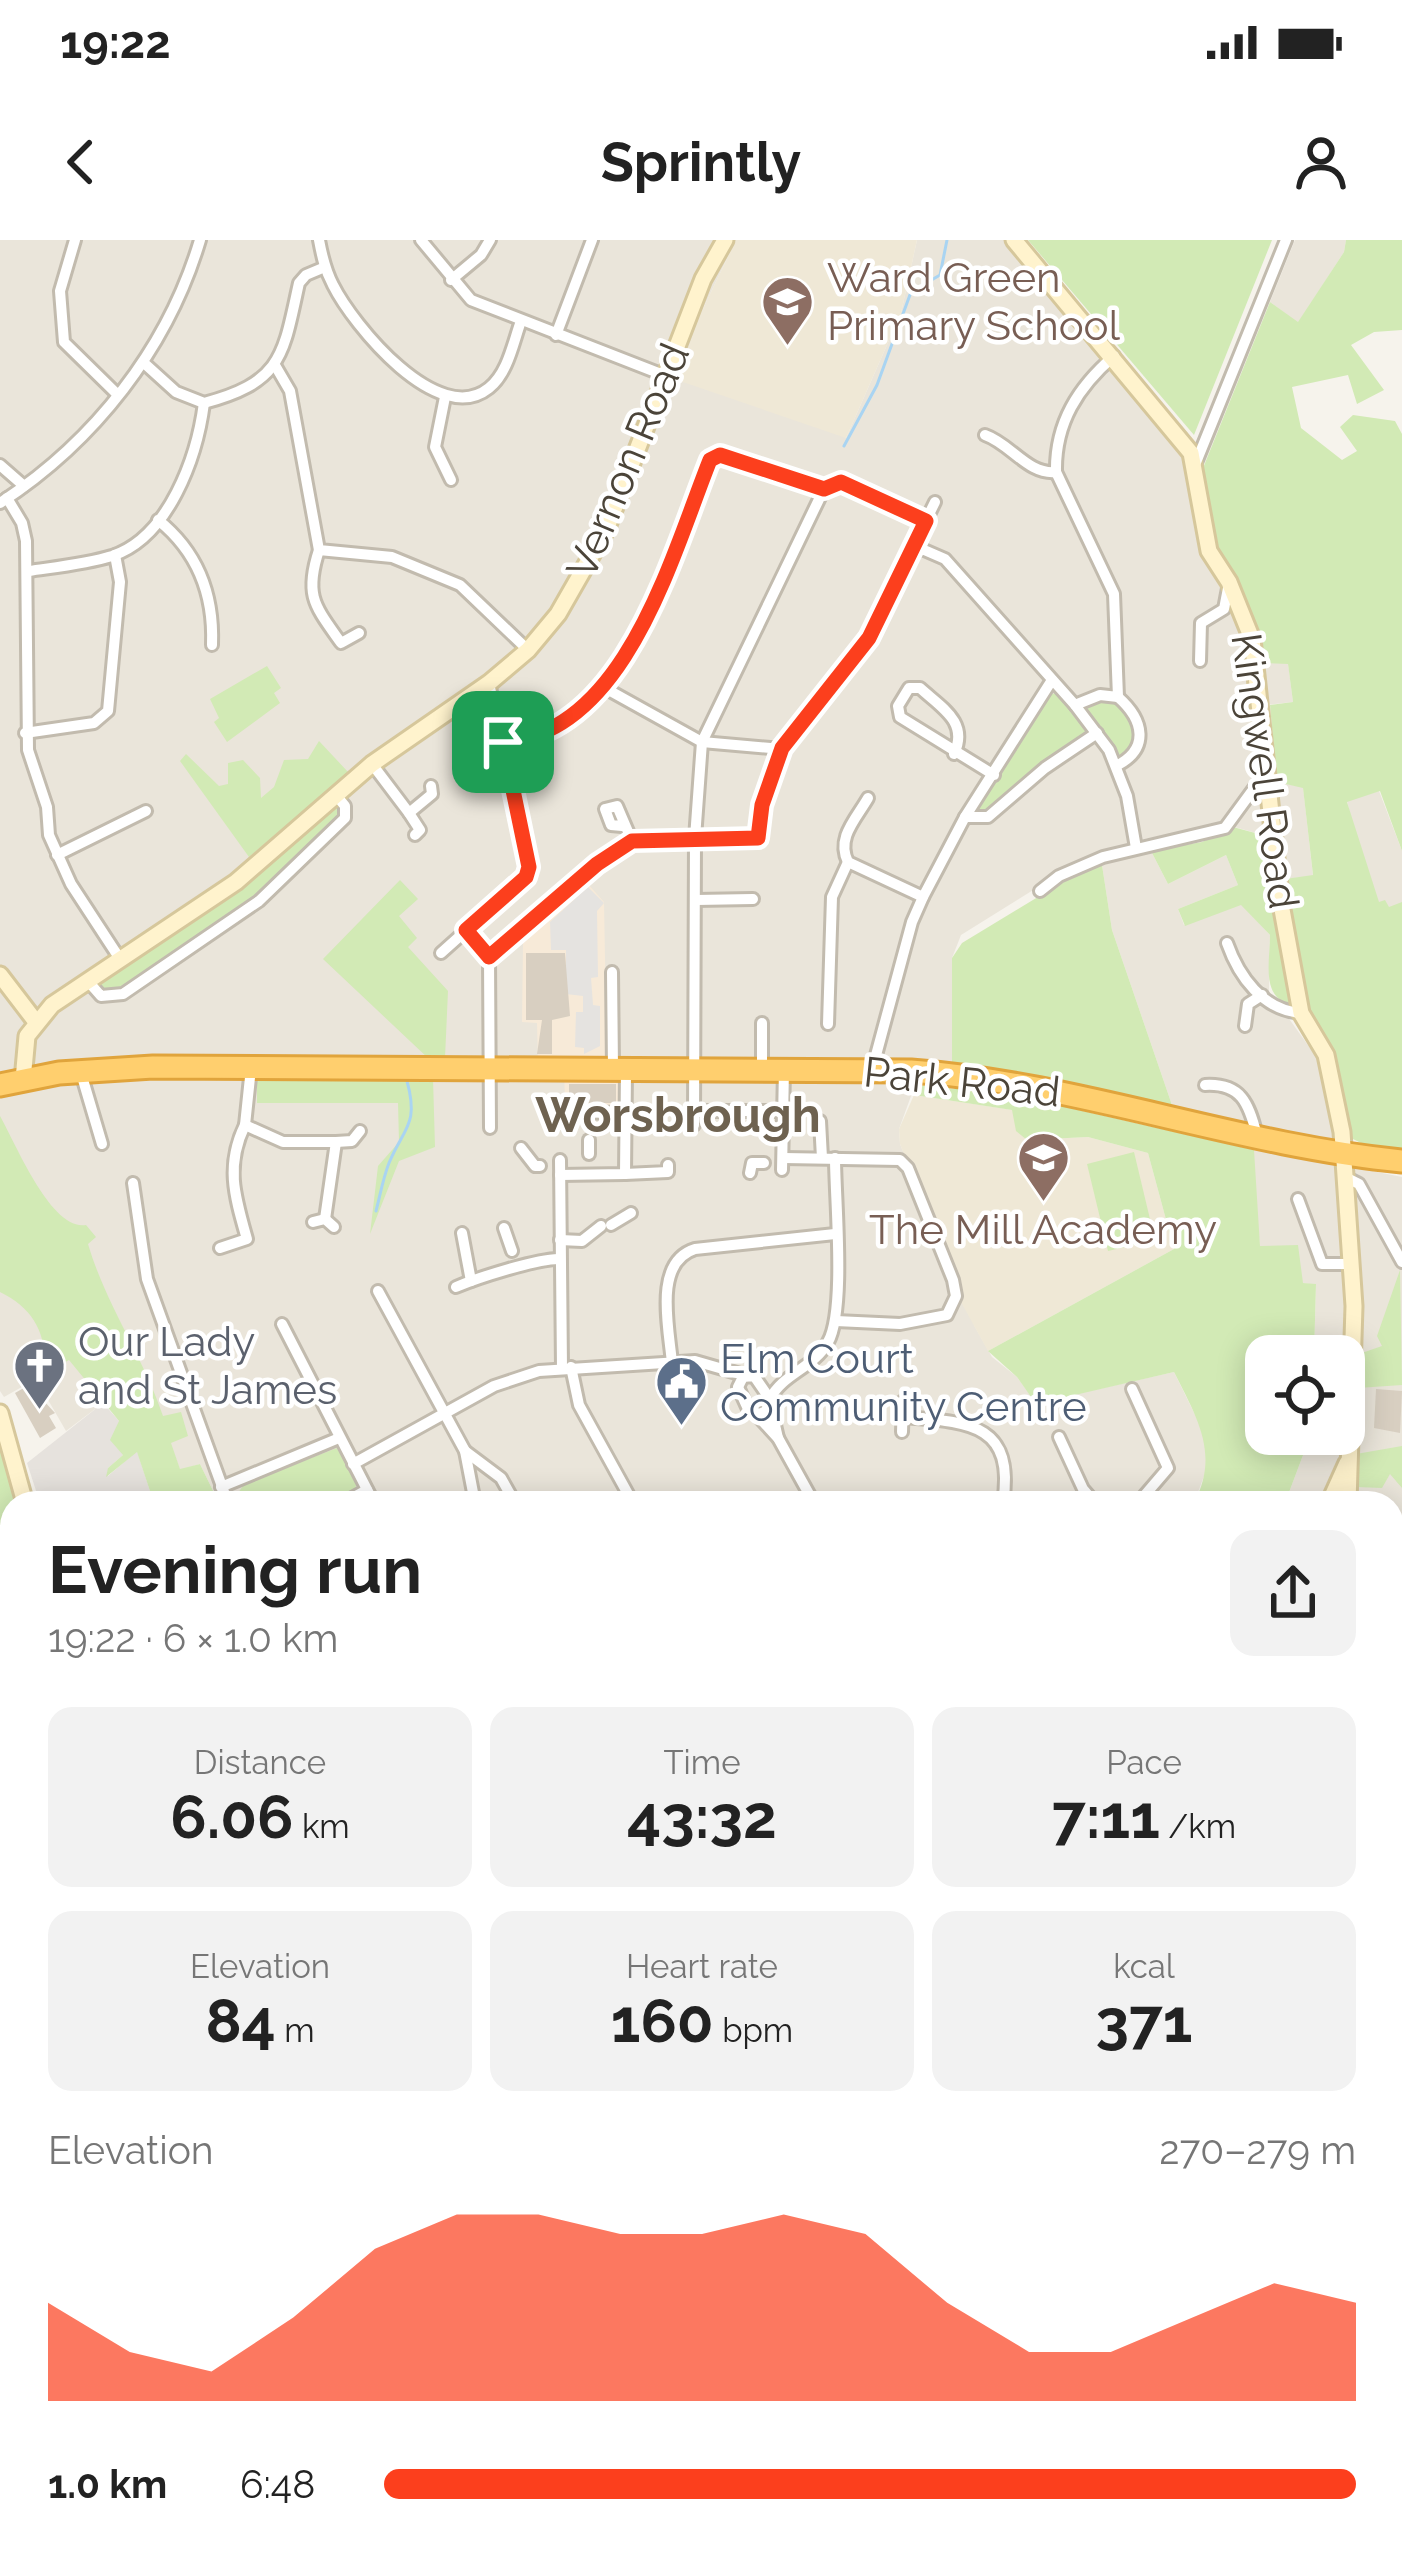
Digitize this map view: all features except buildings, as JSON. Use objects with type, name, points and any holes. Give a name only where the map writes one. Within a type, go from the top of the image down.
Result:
[{"type":"highway","name":"Park Road","points":[[11,1082],[81,1071],[251,1068],[872,1070],[1007,1081],[1257,1136],[1402,1161]]},
{"type":"street","points":[[75,240],[60,291],[64,343],[117,394]]},
{"type":"street","points":[[120,959],[57,855],[25,733],[29,571],[22,523],[4,501],[80,441],[143,363],[179,301],[200,240]]},
{"type":"street","points":[[319,240],[325,267],[351,312],[412,380],[445,397],[474,397],[489,388],[502,374],[520,321]]},
{"type":"street","points":[[421,240],[471,300],[666,376]]},
{"type":"street","points":[[451,280],[481,255],[490,240]]},
{"type":"street","points":[[556,335],[592,240]]},
{"type":"street","name":"Vernon Road","points":[[36,1022],[86,980],[236,882],[334,794],[528,650],[583,575],[703,279],[725,240]]},
{"type":"street","name":"Kingwell Road","points":[[1014,240],[1181,436],[1195,465],[1210,551],[1242,608],[1259,674],[1281,904],[1301,1013],[1326,1055],[1334,1081],[1343,1151],[1354,1340],[1348,1491]]},
{"type":"street","points":[[1195,465],[1286,240]]},
{"type":"street","points":[[325,267],[299,283],[276,367],[290,391],[320,550],[310,578],[313,602],[341,643],[359,633]]},
{"type":"street","points":[[1114,356],[1082,387],[1055,451],[1056,472],[1114,594],[1118,697]]},
{"type":"street","points":[[143,363],[176,392],[204,403]]},
{"type":"street","points":[[29,571],[116,555],[175,499],[204,403],[276,367]]},
{"type":"street","points":[[445,397],[435,447],[451,480]]},
{"type":"street","points":[[985,436],[1000,440],[1037,471],[1056,472]]},
{"type":"street","points":[[509,775],[604,687],[644,621],[710,460],[731,457],[824,489],[841,482],[926,521]]},
{"type":"street","points":[[0,464],[24,486]]},
{"type":"street","points":[[784,1111],[695,1118],[695,838],[702,742],[824,489]]},
{"type":"street","points":[[489,957],[597,864],[632,841],[758,838],[762,805],[782,748],[869,638],[935,502]]},
{"type":"street","points":[[158,520],[190,553],[204,580],[213,608],[212,645]]},
{"type":"street","points":[[915,546],[945,560],[1097,733],[1116,766],[1136,848]]},
{"type":"street","points":[[320,550],[392,556],[460,585],[528,650]]},
{"type":"street","points":[[25,733],[94,722],[108,711],[120,582],[116,555]]},
{"type":"street","points":[[1200,661],[1201,622],[1224,609],[1229,582]]},
{"type":"street","points":[[872,1070],[923,897],[965,817],[1052,680]]},
{"type":"street","points":[[440,953],[526,877],[529,867],[489,683]]},
{"type":"street","points":[[604,687],[702,742],[782,748]]},
{"type":"street","points":[[954,754],[961,739],[957,721],[920,688],[909,688],[898,706],[900,717],[954,754],[994,776]]},
{"type":"street","points":[[1075,705],[1100,695],[1118,697],[1134,712],[1141,739],[1133,756],[1116,766]]},
{"type":"street","points":[[503,742],[554,730]]},
{"type":"street","points":[[965,817],[988,817],[1045,768],[1097,733]]},
{"type":"street","points":[[373,764],[420,830],[415,835]]},
{"type":"street","points":[[1040,890],[1079,866],[1225,828],[1269,771]]},
{"type":"street","points":[[409,813],[432,794],[431,786]]},
{"type":"street","points":[[86,980],[101,996],[124,994],[259,901],[345,818],[345,806],[334,794]]},
{"type":"street","points":[[829,1024],[832,897],[848,862],[842,841],[868,798]]},
{"type":"street","points":[[57,855],[146,811]]},
{"type":"street","points":[[622,826],[632,841]]},
{"type":"street","points":[[848,862],[923,897]]},
{"type":"street","points":[[695,900],[753,899]]},
{"type":"street","points":[[466,930],[489,957],[486,1120]]},
{"type":"street","points":[[1227,943],[1238,976],[1283,1012],[1301,1013]]},
{"type":"street","points":[[612,972],[626,1113],[626,1174]]},
{"type":"street","points":[[0,975],[36,1022],[11,1082]]},
{"type":"street","points":[[1245,1026],[1248,1004],[1262,995]]},
{"type":"street","points":[[762,1023],[784,1111],[777,1163]]},
{"type":"street","points":[[220,1248],[249,1244],[232,1184],[232,1159],[245,1125],[251,1068]]},
{"type":"street","points":[[81,1071],[102,1144]]},
{"type":"street","points":[[1205,1085],[1225,1084],[1239,1090],[1257,1136]]},
{"type":"street","points":[[561,1098],[562,1112]]},
{"type":"street","points":[[547,1112],[626,1113]]},
{"type":"street","points":[[755,1413],[766,1411],[780,1382],[820,1355],[836,1321],[829,1158],[820,1121]]},
{"type":"street","points":[[245,1125],[284,1142],[352,1141],[360,1131]]},
{"type":"street","points":[[589,1140],[590,1164]]},
{"type":"street","points":[[324,1222],[336,1142]]},
{"type":"street","points":[[521,1148],[535,1166],[590,1164],[626,1174],[668,1172],[668,1165]]},
{"type":"street","points":[[750,1173],[752,1163],[829,1158],[900,1160],[908,1168],[953,1280],[955,1301],[946,1315],[929,1321],[836,1321]]},
{"type":"street","points":[[554,1167],[567,1367],[579,1405],[626,1491]]},
{"type":"street","points":[[1345,1177],[1356,1180],[1402,1262]]},
{"type":"street","points":[[133,1183],[147,1279],[222,1491]]},
{"type":"street","points":[[1298,1199],[1322,1264],[1351,1264]]},
{"type":"street","points":[[560,1240],[582,1240],[631,1213]]},
{"type":"street","points":[[504,1228],[516,1260]]},
{"type":"street","points":[[462,1233],[471,1281]]},
{"type":"street","points":[[672,1363],[668,1277],[678,1257],[695,1249],[835,1234]]},
{"type":"street","points":[[456,1286],[516,1260],[560,1259]]},
{"type":"street","points":[[378,1291],[465,1451],[473,1491]]},
{"type":"street","points":[[282,1324],[367,1490]]},
{"type":"street","points":[[353,1464],[514,1377],[567,1367],[702,1362],[780,1382]]},
{"type":"street","points":[[721,1369],[778,1438],[807,1491]]},
{"type":"street","points":[[738,1388],[752,1377]]},
{"type":"street","points":[[752,1377],[770,1401],[778,1438]]},
{"type":"street","points":[[1132,1389],[1168,1468],[1148,1491]]},
{"type":"street","points":[[902,1432],[903,1401]]},
{"type":"street","points":[[0,1413],[23,1491]]},
{"type":"street","points":[[902,1417],[965,1421],[986,1430],[1002,1461],[1003,1491]]},
{"type":"street","points":[[1059,1437],[1085,1491]]},
{"type":"street","points":[[220,1487],[339,1438]]},
{"type":"street","points":[[465,1451],[501,1478],[508,1491]]},
{"type":"street","points":[[1334,1491],[1349,1462]]},
{"type":"shaded area","points":[[0,240],[736,240],[698,319],[846,438],[901,313],[917,240],[1008,240],[1186,452],[1208,564],[1246,637],[1249,663],[1288,663],[1293,702],[1257,706],[1265,780],[1303,787],[1313,876],[1276,880],[1270,837],[1224,824],[1144,839],[1078,862],[961,935],[952,958],[952,1065],[923,1063],[899,1129],[900,1144],[975,1327],[992,1357],[1017,1377],[1036,1403],[1174,1372],[1201,1427],[1210,1460],[1198,1491],[213,1491],[200,1464],[180,1470],[170,1442],[181,1413],[163,1417],[124,1374],[103,1403],[66,1431],[36,1379],[4,1397],[0,1391]]},
{"type":"shaded area","name":"Ward Green Primary School","points":[[736,240],[917,240],[901,313],[846,438],[677,380],[698,319]]},
{"type":"shaded area","points":[[1295,240],[1346,240],[1344,252],[1298,323],[1270,302]]},
{"type":"shaded area","points":[[1379,791],[1402,851],[1402,1027],[1347,801]]},
{"type":"shaded area","points":[[1151,851],[1168,884],[1226,855],[1238,885],[1178,909],[1184,925],[1241,904],[1270,935],[1269,991],[1323,1066],[1337,1164],[1402,1177],[1402,1491],[1290,1491],[1303,1455],[1365,1455],[1365,1335],[1315,1335],[1316,1285],[1303,1283],[1260,1247],[1252,1170],[1256,1128],[1173,1108],[1112,930],[1102,865]]},
{"type":"shaded area","points":[[588,884],[604,902],[607,1069],[623,1070],[623,1105],[565,1105],[564,1063],[538,1063],[537,1023],[522,1022],[523,943]]},
{"type":"shaded area","points":[[588,887],[604,903],[597,911],[598,977],[591,978],[593,1005],[600,1006],[600,1046],[584,1054],[584,1048],[575,1047],[576,1012],[583,1012],[583,996],[566,994],[566,950],[551,950],[550,922]]},
{"type":"shaded area","name":"The Mill Academy","points":[[914,1095],[1013,1110],[1027,1140],[1088,1137],[1148,1153],[1174,1249],[988,1351],[961,1302],[900,1144],[899,1129]]},
{"type":"shaded area","points":[[103,1403],[119,1421],[123,1455],[108,1468],[108,1476],[137,1451],[150,1491],[36,1491],[27,1463]]},
{"type":"green space","points":[[1028,240],[1272,240],[1194,435]]},
{"type":"green space","points":[[1346,240],[1402,240],[1402,330],[1374,332],[1351,345],[1384,390],[1357,404],[1348,375],[1292,387],[1301,428],[1342,460],[1357,451],[1340,427],[1353,415],[1395,421],[1402,434],[1402,851],[1380,791],[1347,802],[1379,902],[1385,900],[1389,907],[1402,902],[1402,1153],[1375,1150],[1345,1135],[1304,1011],[1285,879],[1313,875],[1303,788],[1277,782],[1270,705],[1293,702],[1288,664],[1264,663],[1244,596],[1219,556],[1203,468],[1270,302],[1298,322],[1344,252]]},
{"type":"green space","points":[[267,666],[281,688],[274,693],[280,703],[227,742],[214,722],[219,718],[210,699]]},
{"type":"green space","points":[[1059,692],[1088,725],[1084,738],[978,817],[975,811],[1046,696]]},
{"type":"green space","points":[[1093,700],[1117,700],[1128,713],[1135,731],[1130,755],[1118,758],[1086,709]]},
{"type":"green space","points":[[319,741],[349,773],[249,857],[180,761],[186,754],[219,786],[228,784],[228,763],[243,760],[260,778],[261,798],[274,787],[284,760],[308,759]]},
{"type":"green space","points":[[335,800],[341,817],[255,898],[122,989],[102,991],[95,980]]},
{"type":"green space","points":[[1233,827],[1270,837],[1293,1006],[1271,987],[1270,935],[1241,905],[1185,926],[1178,909],[1238,885],[1226,855],[1168,884],[1151,851],[1202,842]]},
{"type":"green space","points":[[1102,865],[1112,930],[1173,1108],[952,1065],[952,958],[962,943],[1061,883]]},
{"type":"green space","points":[[400,880],[418,899],[399,916],[417,938],[408,947],[448,991],[445,1058],[429,1059],[323,959]]},
{"type":"green space","points":[[433,1078],[435,1147],[399,1161],[370,1234],[378,1166],[399,1142],[398,1103],[257,1103],[257,1079]]},
{"type":"green space","points":[[919,1085],[1013,1095],[1254,1150],[1260,1246],[1298,1245],[1303,1283],[1316,1284],[1315,1335],[1245,1335],[1245,1455],[1303,1455],[1290,1491],[1199,1491],[1205,1468],[1202,1436],[1174,1372],[1036,1404],[1017,1377],[988,1351],[1174,1249],[1148,1153],[1088,1137],[1027,1140],[1016,1131],[1012,1110],[914,1095]]},
{"type":"green space","points":[[0,1116],[48,1201],[96,1237],[88,1244],[96,1266],[163,1416],[181,1412],[188,1436],[171,1443],[180,1469],[200,1464],[213,1491],[150,1491],[137,1452],[106,1477],[108,1468],[123,1455],[110,1440],[119,1421],[69,1360],[44,1374],[44,1348],[37,1325],[0,1292]]},
{"type":"green space","points":[[1134,1152],[1155,1240],[1108,1251],[1087,1164]]},
{"type":"green space","points":[[1400,1270],[1402,1385],[1365,1388],[1365,1352],[1382,1346],[1377,1336]]},
{"type":"green space","points":[[0,1438],[15,1491],[0,1491]]},
{"type":"green space","points":[[1402,1446],[1402,1488],[1390,1474],[1382,1488],[1356,1487],[1356,1455]]},
{"type":"green space","points":[[337,1448],[357,1482],[354,1491],[239,1491],[245,1483]]},
{"type":"waterway","points":[[844,446],[877,385],[911,292],[940,275],[947,240]]},
{"type":"waterway","points":[[376,1211],[387,1169],[411,1117],[407,1081]]},
{"type":"place","name":"Ward Green Primary School","points":[[788,347]]},
{"type":"place","name":"The Mill Academy","points":[[1043,1203]]},
{"type":"place","name":"Our Lady and St James","points":[[39,1411]]},
{"type":"place","name":"Elm Court Community Centre","points":[[681,1428]]},
{"type":"district","name":"Worsbrough","points":[[678,1115]]},
{"type":"route","points":[[731,457],[824,489],[841,482],[926,521],[869,638],[782,748],[762,805],[758,838],[632,841],[597,864],[489,957],[466,930],[526,877],[529,867],[503,742],[554,730],[604,687],[644,621],[710,460],[731,457]]}]
